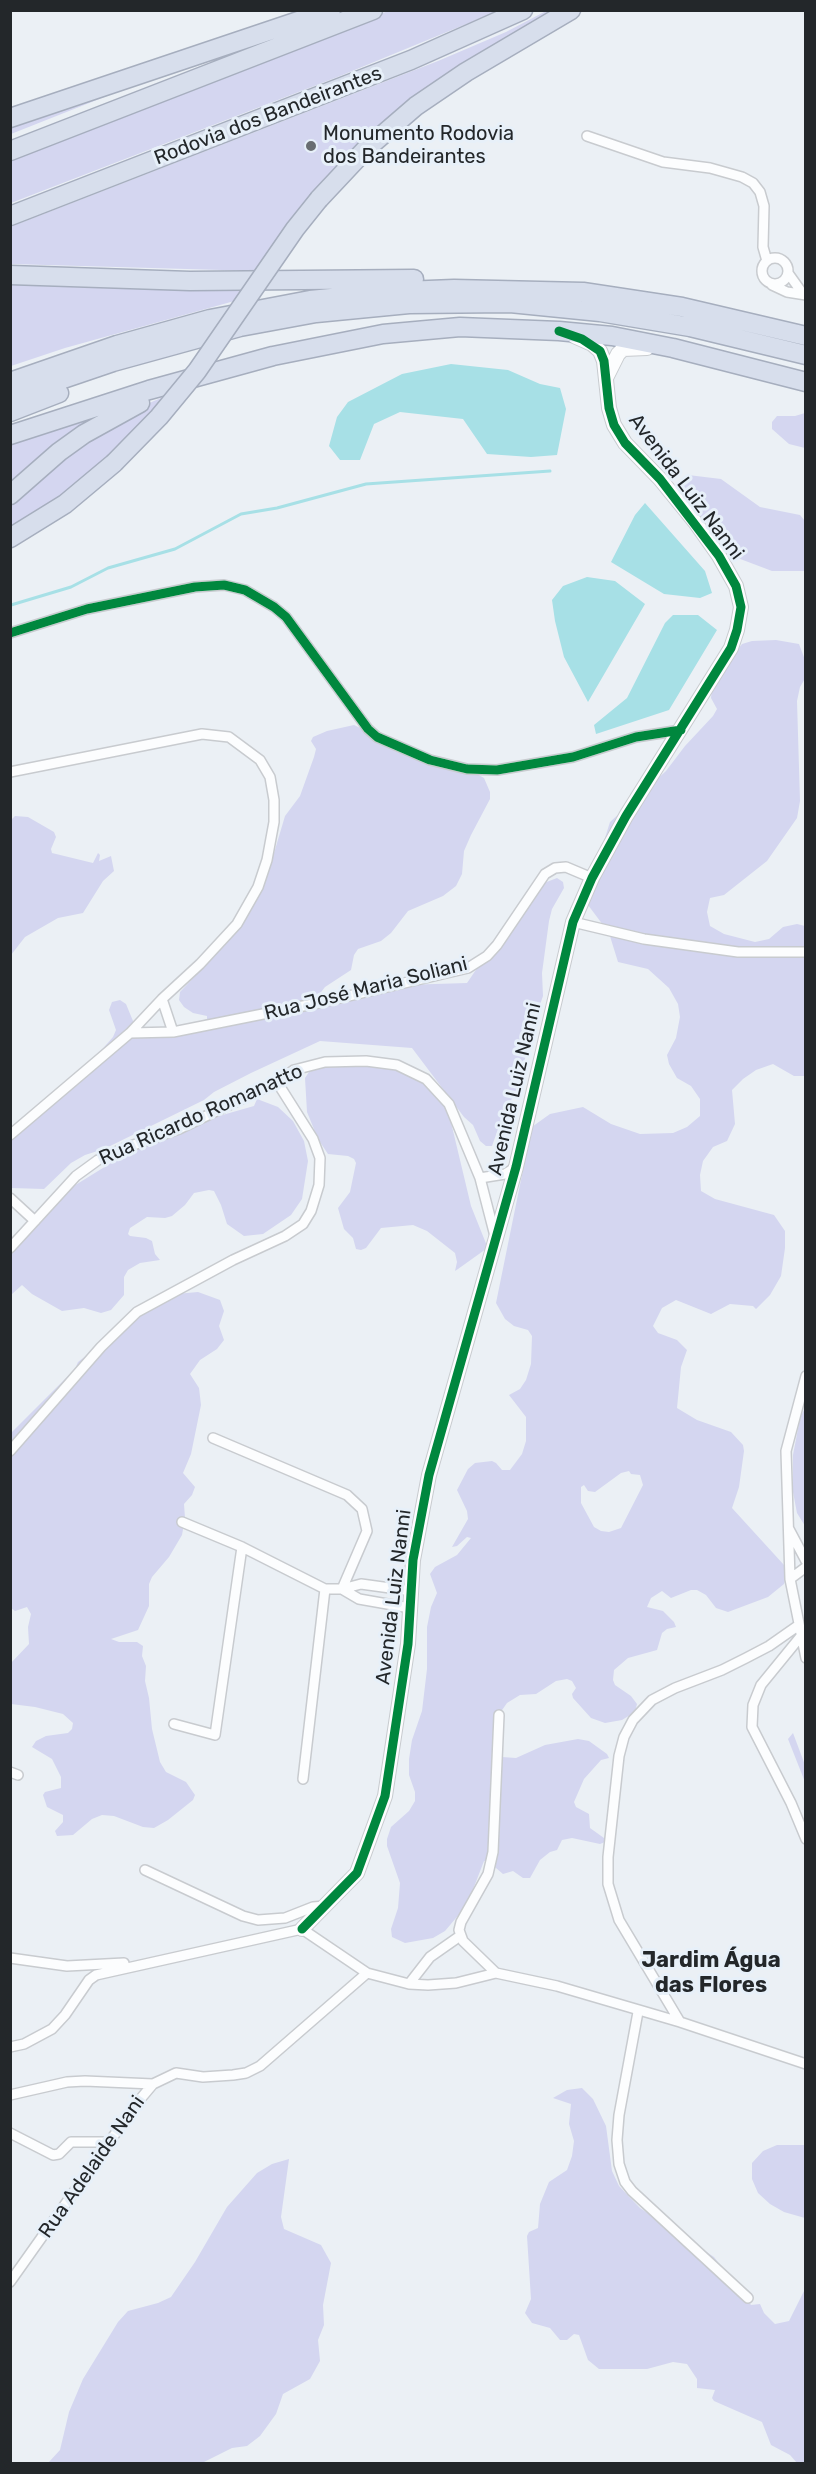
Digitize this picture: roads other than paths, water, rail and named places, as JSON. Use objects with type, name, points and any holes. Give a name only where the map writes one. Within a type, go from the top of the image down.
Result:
[{"type":"highway","points":[[10,118],[331,10]]},
{"type":"highway","points":[[10,151],[373,10]]},
{"type":"highway","name":"Rodovia dos Bandeirantes","points":[[10,216],[411,60],[523,10]]},
{"type":"highway","points":[[10,538],[65,504],[114,463],[159,417],[197,370],[295,229],[364,150],[416,106],[466,72],[571,10]]},
{"type":"highway","points":[[10,275],[190,281],[473,279],[682,307],[806,336]]},
{"type":"highway","points":[[10,382],[117,345],[201,321],[258,308],[362,294],[454,289],[583,292]]},
{"type":"highway","points":[[10,397],[113,362],[240,327],[364,307],[460,302],[510,303],[646,319],[806,355]]},
{"type":"highway","points":[[10,412],[115,370],[240,327]]},
{"type":"highway","points":[[10,435],[149,390],[273,356],[383,334],[460,327],[559,331],[612,336],[673,348],[806,382]]},
{"type":"highway","points":[[10,495],[59,452],[109,418],[165,393],[273,356]]},
{"type":"street","points":[[587,136],[663,162],[710,168],[742,177],[753,183],[760,192],[764,206],[763,247],[767,261]]},
{"type":"street","points":[[775,258],[783,260],[788,273],[804,294],[786,292],[764,280],[761,272],[767,261],[775,258]]},
{"type":"street","points":[[772,285],[784,281],[788,273]]},
{"type":"street","name":"Avenida Luiz Nanni","points":[[302,1929],[357,1873],[362,1865],[384,1796],[408,1644],[414,1560],[429,1475],[516,1167],[573,922],[592,878],[626,816],[731,648],[741,607],[736,586],[719,556],[660,478],[625,443],[614,426],[609,408],[604,361],[600,351],[582,339],[559,331]]},
{"type":"street","points":[[606,378],[623,349],[673,348]]},
{"type":"street","points":[[10,633],[87,609],[195,587],[225,585],[245,591],[274,607],[286,617],[368,729],[377,736],[430,760],[467,769],[497,770],[573,758],[636,737],[681,730]]},
{"type":"street","points":[[10,772],[202,734],[229,737],[260,760],[270,777],[274,800],[274,822],[267,860],[258,887],[237,924],[130,1034],[10,1134]]},
{"type":"street","name":"Rua José Maria Soliani","points":[[130,1034],[173,1032],[323,1002],[468,968],[487,956],[497,945],[545,874],[555,868],[566,867],[592,878]]},
{"type":"street","points":[[573,922],[644,939],[738,952],[806,952]]},
{"type":"street","points":[[162,999],[173,1032]]},
{"type":"street","name":"Rua Ricardo Romanatto","points":[[10,1248],[76,1176],[98,1160],[179,1129],[277,1082],[294,1070],[325,1062],[366,1061],[397,1065],[426,1079],[449,1104],[480,1178],[496,1238]]},
{"type":"street","points":[[10,1451],[101,1347],[137,1312],[233,1260],[285,1236],[303,1224],[311,1211],[319,1185],[320,1158],[313,1139],[277,1082]]},
{"type":"street","points":[[480,1178],[505,1174],[516,1167]]},
{"type":"street","points":[[10,1198],[35,1221]]},
{"type":"street","points":[[485,1198],[507,1200]]},
{"type":"street","points":[[806,1376],[786,1451],[790,1579],[806,1658]]},
{"type":"street","points":[[213,1438],[347,1495],[362,1509],[368,1531],[342,1589]]},
{"type":"street","points":[[182,1522],[242,1547],[325,1589],[342,1589],[361,1584],[412,1591]]},
{"type":"street","points":[[788,1527],[806,1560]]},
{"type":"street","points":[[174,1725],[215,1736],[242,1547]]},
{"type":"street","points":[[790,1579],[806,1567]]},
{"type":"street","points":[[303,1779],[325,1589]]},
{"type":"street","points":[[342,1589],[359,1599],[411,1608]]},
{"type":"street","points":[[680,2022],[619,1920],[608,1884],[608,1857],[619,1756],[624,1737],[633,1720],[652,1701],[675,1688],[746,1658],[769,1646],[799,1625]]},
{"type":"street","points":[[801,1636],[761,1685],[753,1705],[752,1727],[806,1839]]},
{"type":"street","points":[[409,1984],[430,1957],[459,1936],[461,1922],[488,1874],[493,1852],[498,1715]]},
{"type":"street","points":[[145,1870],[243,1916],[258,1920],[285,1918],[313,1907],[326,1906]]},
{"type":"street","points":[[10,2047],[24,2044],[52,2029],[65,2015],[89,1980],[96,1975],[302,1929],[367,1973],[409,1984],[456,1983],[496,1973],[557,1986],[638,2012],[680,2022],[806,2064]]},
{"type":"street","points":[[459,1936],[496,1973]]},
{"type":"street","points":[[10,1958],[67,1966],[126,1963],[135,1965]]},
{"type":"street","name":"Rua Adelaide Nani","points":[[10,2282],[153,2084],[176,2073],[233,2076],[260,2066],[293,2034],[367,1973]]},
{"type":"street","points":[[638,2012],[618,2123],[619,2164],[625,2182],[748,2298]]},
{"type":"street","points":[[10,2095],[76,2081],[153,2084]]},
{"type":"street","points":[[10,2133],[53,2155],[59,2154],[71,2142],[110,2142]]},
{"type":"waterway","points":[[11,605],[71,587],[108,568],[175,549],[241,514],[277,508],[366,484],[550,471]]},
{"type":"place","name":"Monumento Rodovia dos Bandeirantes","points":[[311,146]]},
{"type":"district","name":"Jardim Água das Flores","points":[[711,1974]]}]
